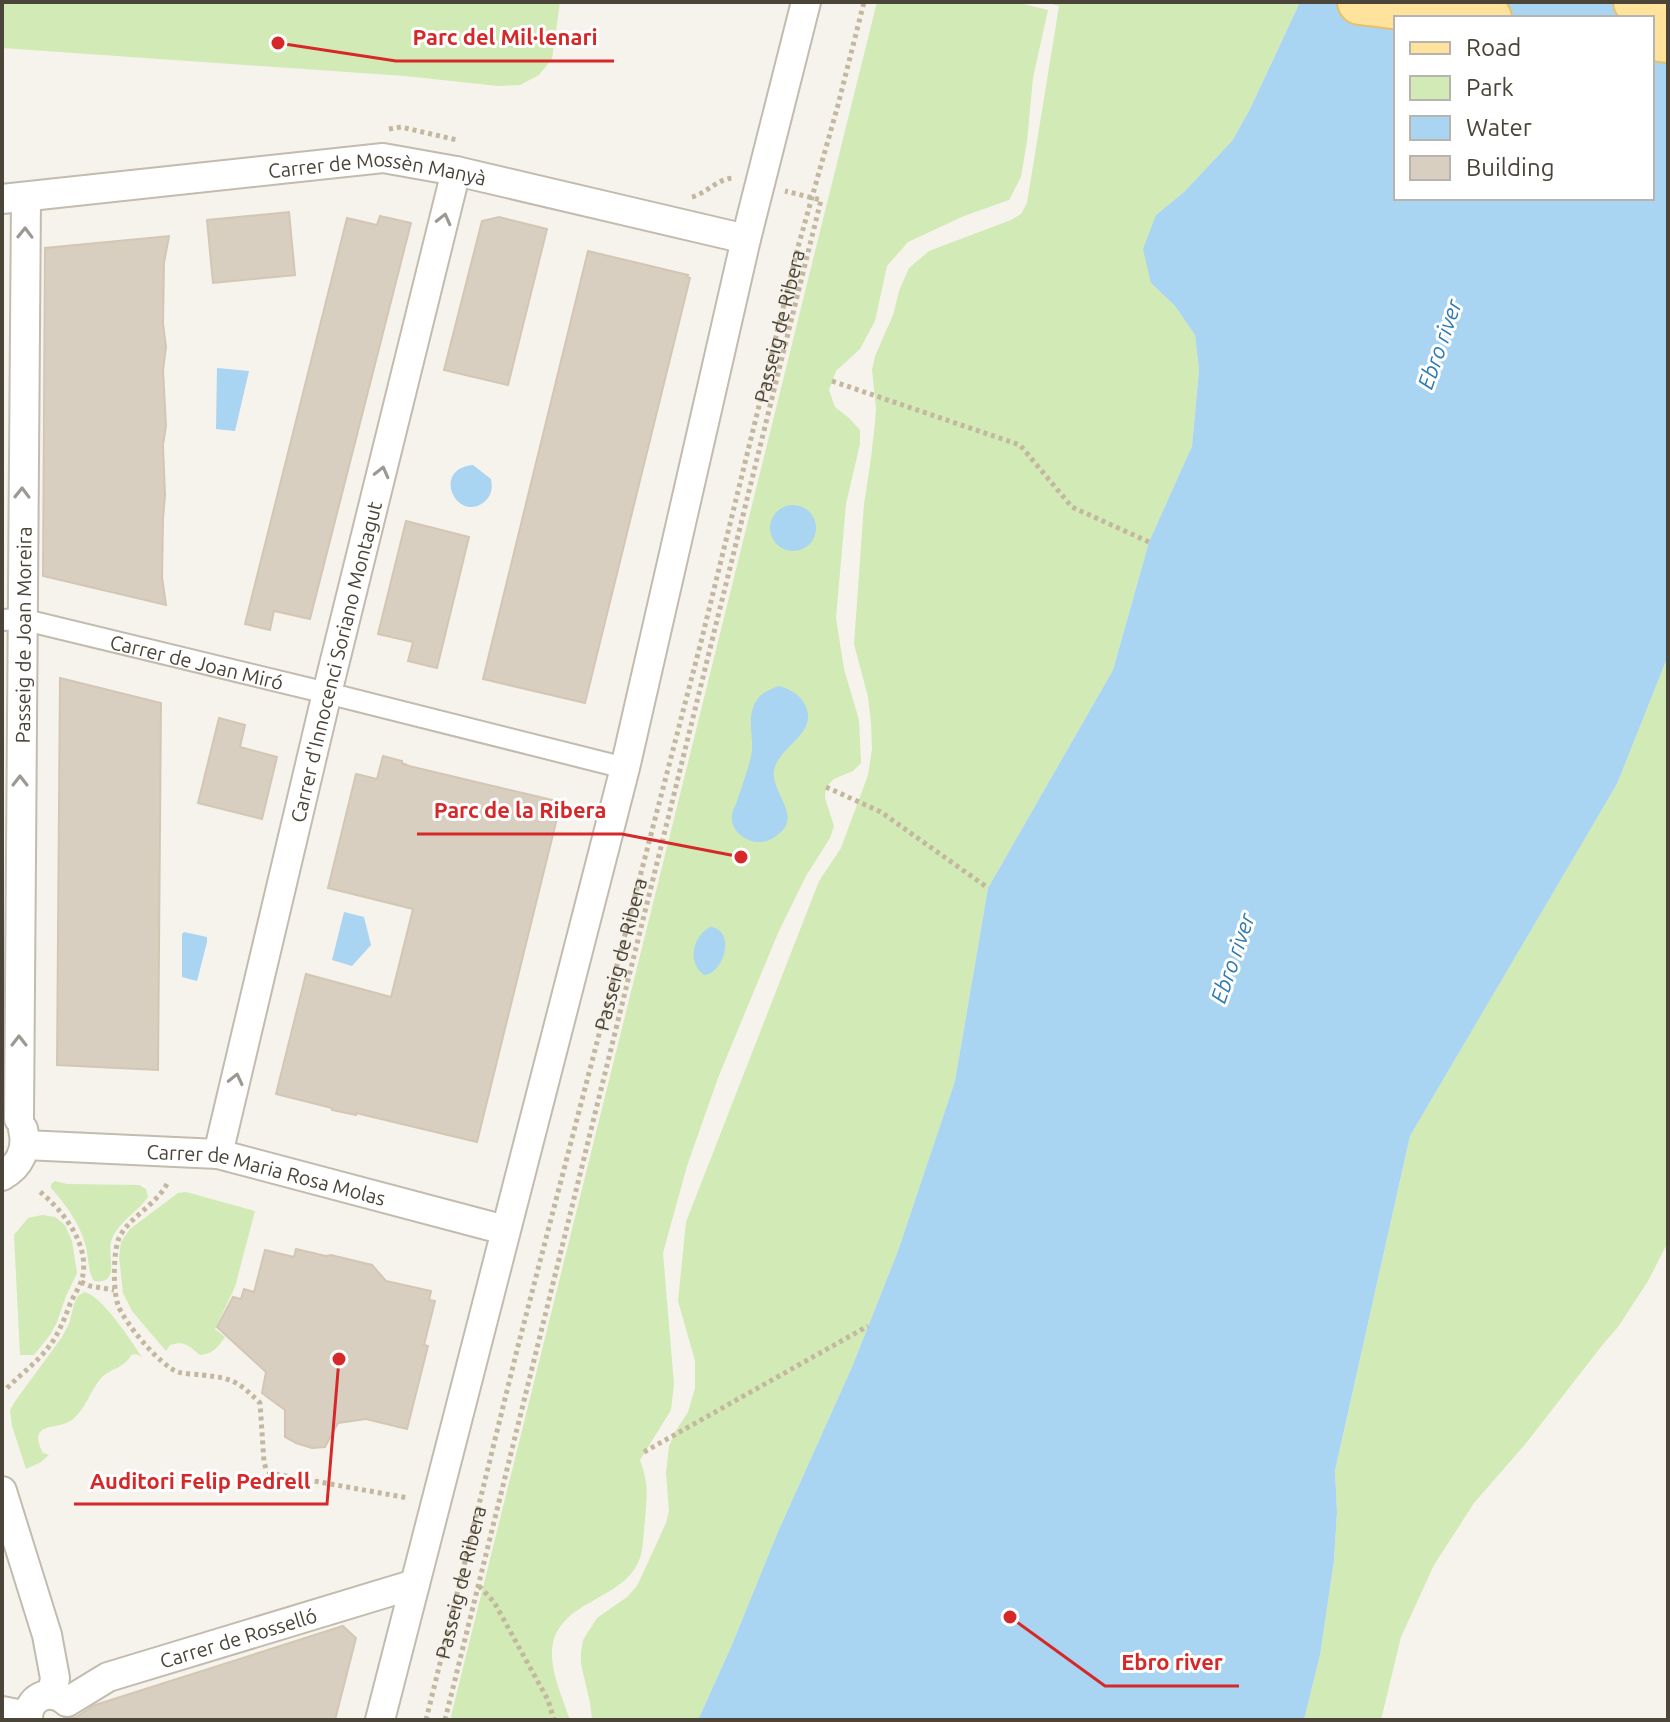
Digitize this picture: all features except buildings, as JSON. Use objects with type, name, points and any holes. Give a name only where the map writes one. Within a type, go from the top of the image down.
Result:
[{"type":"main road","points":[[1360,2],[1473,16]]},
{"type":"main road","points":[[1636,2],[1668,6]]},
{"type":"street","name":"Passeig de Ribera","points":[[380,1720],[625,768],[746,239],[806,2]]},
{"type":"street","name":"Carrer de Mossèn Manyà","points":[[14,198],[383,158],[456,171],[746,239]]},
{"type":"street","name":"Carrer d'Innocenci Soriano Montagut","points":[[218,1154],[327,693],[456,171]]},
{"type":"street","name":"Passeig de Joan Moreira","points":[[14,198],[12,620],[15,1123]]},
{"type":"street","name":"Carrer de Joan Miró","points":[[12,620],[327,693],[625,768]]},
{"type":"street","name":"Carrer de Maria Rosa Molas","points":[[15,1123],[218,1154],[505,1230]]},
{"type":"street","points":[[2,1176],[17,1164],[15,1123]]},
{"type":"street","points":[[2,1491],[47,1635],[64,1705]]},
{"type":"street","name":"Carrer de Rosselló","points":[[19,1716],[44,1695],[64,1705],[108,1677],[415,1584]]},
{"type":"path","name":"Passeig de Ribera","points":[[426,1720],[486,1472],[701,642],[786,293],[864,2]]},
{"type":"path","points":[[445,1720],[821,200],[759,185]]},
{"type":"path","points":[[832,381],[1020,445],[1072,507],[1149,542]]},
{"type":"path","points":[[826,787],[881,812],[988,888]]},
{"type":"path","points":[[167,1184],[125,1229],[115,1250],[114,1290],[118,1307],[154,1355],[177,1371],[223,1376],[242,1385],[260,1403],[264,1462],[270,1473],[408,1498]]},
{"type":"path","points":[[7,1388],[46,1351],[57,1335],[81,1282],[83,1268],[78,1238],[71,1224],[39,1191]]},
{"type":"path","points":[[81,1282],[114,1290]]},
{"type":"path","points":[[644,1452],[868,1326]]},
{"type":"path","points":[[479,1585],[494,1602],[548,1700],[554,1720]]},
{"type":"green space","points":[[2,2],[560,2],[552,59],[539,75],[520,85],[498,86],[405,76],[2,48]]},
{"type":"green space","points":[[877,2],[1016,2],[1048,10],[1033,78],[1021,177],[1009,200],[964,216],[908,242],[887,266],[875,321],[860,349],[836,371],[829,390],[835,407],[860,430],[860,444],[846,504],[836,618],[844,669],[859,720],[861,763],[826,787],[825,798],[834,826],[830,838],[806,876],[778,933],[718,1078],[687,1166],[663,1253],[674,1384],[671,1410],[640,1460],[647,1496],[640,1558],[630,1575],[572,1614],[555,1636],[553,1667],[570,1720],[450,1720]]},
{"type":"green space","points":[[1044,2],[1300,2],[1232,141],[1184,192],[1156,215],[1151,283],[1175,306],[1195,335],[1199,370],[1192,446],[1149,542],[1113,670],[988,888],[955,1081],[898,1251],[852,1367],[698,1720],[592,1720],[581,1664],[583,1640],[597,1618],[637,1586],[666,1523],[669,1511],[666,1473],[669,1446],[688,1412],[695,1388],[695,1361],[678,1301],[686,1222],[819,881],[841,848],[868,775],[872,749],[871,723],[868,697],[854,644],[864,504],[875,422],[872,370],[875,356],[909,268],[929,251],[1011,220],[1021,214],[1027,203],[1059,6]]},
{"type":"green space","points":[[1668,656],[1668,1242],[1648,1281],[1618,1327],[1474,1503],[1434,1565],[1401,1637],[1381,1720],[1304,1720],[1320,1655],[1334,1561],[1337,1512],[1335,1472],[1410,1136],[1617,784]]},
{"type":"green space","points":[[55,1181],[67,1184],[139,1185],[146,1189],[148,1197],[114,1235],[107,1279],[94,1281],[79,1228],[51,1188]]},
{"type":"green space","points":[[186,1192],[255,1211],[235,1287],[215,1329],[225,1337],[215,1349],[200,1355],[183,1344],[170,1345],[166,1351],[132,1311],[123,1293],[119,1257],[121,1242],[130,1229],[178,1193]]},
{"type":"green space","points":[[42,1215],[55,1217],[65,1225],[72,1241],[77,1273],[50,1335],[34,1355],[20,1355],[14,1235],[28,1218]]},
{"type":"green space","points":[[84,1292],[99,1301],[142,1357],[131,1355],[125,1363],[101,1378],[72,1420],[41,1431],[39,1443],[43,1453],[49,1455],[26,1469],[10,1410],[62,1337],[74,1304]]},
{"type":"water","points":[[1300,2],[1668,2],[1668,656],[1617,784],[1410,1136],[1335,1471],[1337,1512],[1334,1561],[1320,1655],[1304,1720],[698,1720],[852,1367],[898,1251],[955,1081],[988,888],[1113,670],[1149,542],[1192,446],[1199,370],[1195,335],[1175,306],[1151,283],[1143,249],[1156,215],[1184,192],[1232,141]]},
{"type":"water","points":[[217,368],[249,371],[235,431],[216,429]]},
{"type":"water","points":[[473,465],[491,479],[492,486],[486,501],[473,507],[464,506],[457,500],[451,484],[453,475]]},
{"type":"water","points":[[793,505],[809,512],[816,528],[809,544],[793,551],[777,544],[770,528],[777,512]]},
{"type":"water","points":[[779,686],[802,700],[808,713],[807,723],[777,761],[774,770],[774,779],[787,813],[784,829],[770,840],[754,841],[736,830],[732,814],[751,757],[752,709],[762,694]]},
{"type":"water","points":[[344,912],[364,917],[371,945],[352,966],[332,960]]},
{"type":"water","points":[[710,927],[723,935],[725,951],[717,967],[704,975],[695,964],[694,950],[699,937]]},
{"type":"water","points":[[184,932],[207,937],[197,981],[182,977]]},
{"type":"place","name":"Parc del Mil·lenari","points":[[278,43]]},
{"type":"place","name":"Parc de la Ribera","points":[[741,857]]},
{"type":"place","name":"Auditori Felip Pedrell","points":[[339,1359]]},
{"type":"place","name":"Ebro river","points":[[1010,1617]]}]
